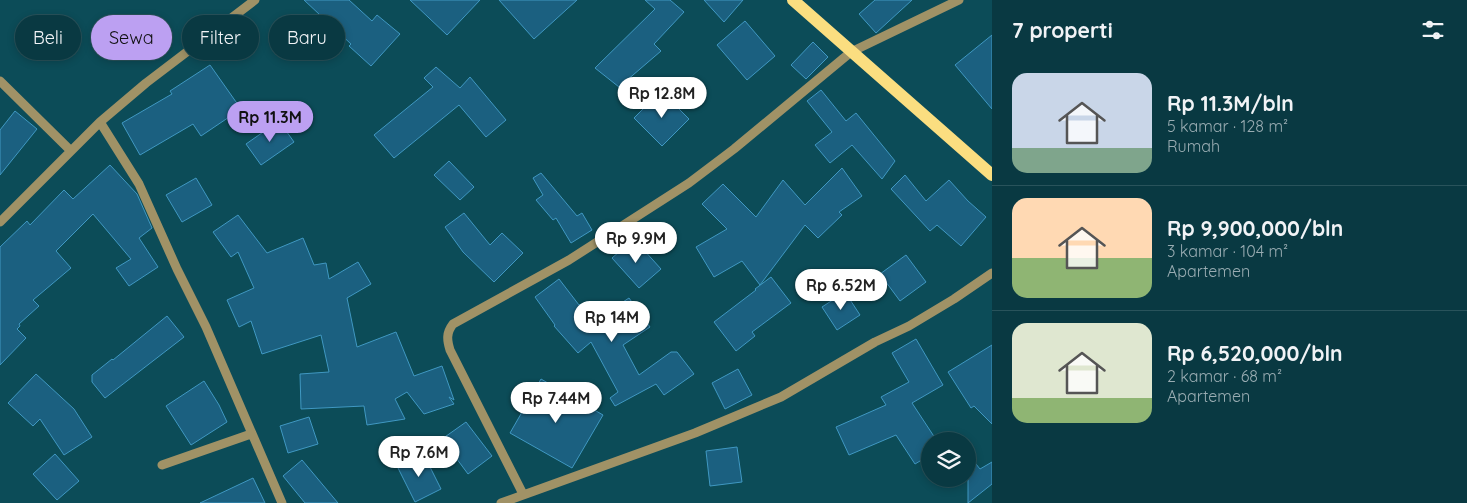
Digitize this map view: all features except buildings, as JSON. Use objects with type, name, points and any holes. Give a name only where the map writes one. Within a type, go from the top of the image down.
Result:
[{"type":"main road","points":[[793,0],[992,175]]},
{"type":"street","points":[[0,222],[100,122],[255,0]]},
{"type":"street","points":[[523,494],[450,350],[447,339],[450,328],[458,321],[569,260],[689,183],[734,149],[851,52],[959,0]]},
{"type":"street","points":[[0,81],[71,151]]},
{"type":"street","points":[[100,122],[139,184],[177,270],[206,327],[282,503]]},
{"type":"street","points":[[501,503],[686,436],[781,397],[875,342],[909,326],[954,300],[992,273]]},
{"type":"street","points":[[162,465],[251,434]]}]
